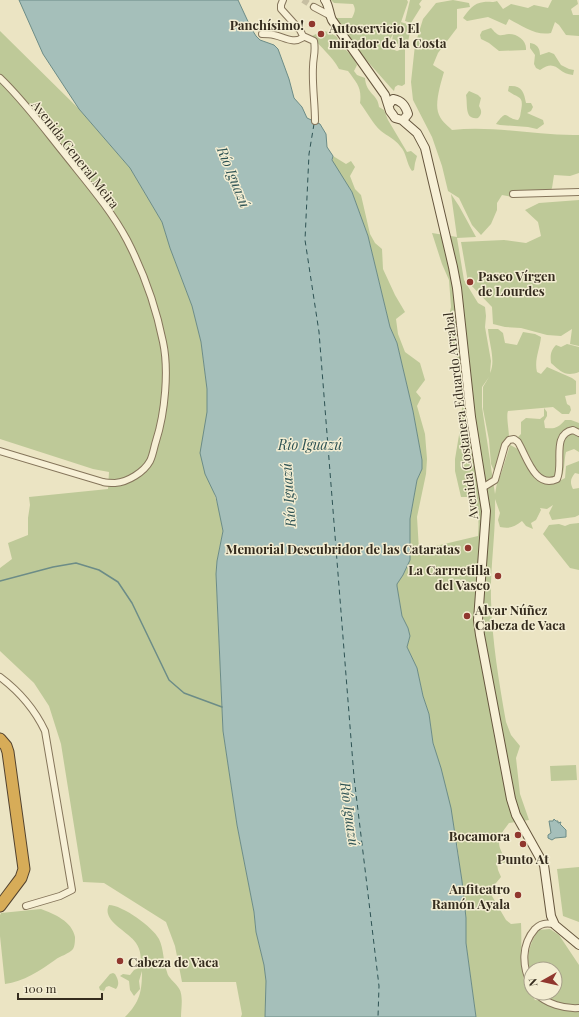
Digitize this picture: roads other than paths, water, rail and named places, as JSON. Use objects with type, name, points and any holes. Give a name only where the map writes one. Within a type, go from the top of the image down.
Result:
[{"type":"highway","points":[[0,739],[6,746],[8,752],[24,869],[21,878],[0,906]]},
{"type":"main road","points":[[324,0],[327,2],[329,15],[332,20],[389,100],[402,102],[406,108],[408,114],[402,120]]},
{"type":"main road","name":"Avenida Costanera Eduardo Arrabal","points":[[389,100],[390,111],[395,118],[402,120],[417,133],[425,148],[453,267],[471,417],[486,511],[478,620],[481,649],[511,799],[516,814],[544,866],[550,909],[555,925]]},
{"type":"main road","points":[[555,925],[576,938],[579,945]]},
{"type":"street","points":[[283,0],[281,9],[300,30],[303,36],[314,41],[316,50],[313,66],[315,121]]},
{"type":"street","points":[[314,7],[329,15]]},
{"type":"street","points":[[262,34],[274,34],[286,39],[298,41],[303,36]]},
{"type":"street","name":"Avenida General Meira","points":[[0,78],[40,124],[100,199],[126,239],[144,279],[157,317],[164,343],[165,374],[163,405],[158,435],[150,461],[140,472],[127,480],[115,483],[103,482],[0,451]]},
{"type":"street","points":[[513,194],[579,192]]},
{"type":"street","points":[[482,488],[495,480],[505,445],[509,440],[518,442],[534,473],[540,479],[552,481],[557,479],[560,473],[559,444],[562,436],[567,431],[573,430],[579,433]]},
{"type":"street","points":[[0,677],[13,686],[24,698],[37,716],[45,731],[72,890],[60,896],[26,906]]},
{"type":"street","points":[[524,961],[524,956],[529,936],[543,923],[555,925]]},
{"type":"street","points":[[547,1001],[563,1007],[579,1008]]},
{"type":"water","name":"Rio Iguazú","points":[[19,0],[238,0],[256,36],[260,40],[274,45],[278,49],[294,98],[302,107],[307,118],[320,124],[326,134],[327,147],[333,156],[332,160],[352,192],[368,236],[390,327],[397,343],[413,411],[422,460],[422,469],[417,480],[410,519],[410,560],[397,586],[402,616],[410,636],[407,647],[417,668],[423,696],[429,714],[433,743],[451,808],[462,881],[466,918],[466,943],[476,1017],[265,1017],[266,981],[264,965],[256,932],[254,912],[237,825],[223,731],[216,574],[223,531],[216,497],[205,474],[200,453],[207,412],[207,389],[201,342],[192,306],[170,248],[162,222],[130,168],[79,109],[43,54]]},
{"type":"water","points":[[554,819],[558,821],[558,823],[561,822],[560,824],[566,830],[566,837],[555,838],[552,840],[548,838],[548,835],[551,833],[549,821],[553,821]]},
{"type":"waterway","points":[[0,581],[53,567],[76,563],[99,570],[118,582],[132,603],[169,680],[184,693],[222,707]]},
{"type":"tunnel","points":[[303,0],[314,7]]},
{"type":"place","name":"Panchísimo!","points":[[312,24]]},
{"type":"place","name":"Autoservicio El mirador de la Costa","points":[[321,34]]},
{"type":"place","name":"Paseo Vírgen de Lourdes","points":[[470,282]]},
{"type":"place","name":"Memorial Descubridor de las Cataratas","points":[[468,548]]},
{"type":"place","name":"La Carrretilla del Vasco","points":[[498,576]]},
{"type":"place","name":"Alvar Núñez Cabeza de Vaca","points":[[467,616]]},
{"type":"place","name":"Bocamora","points":[[518,835]]},
{"type":"place","name":"Punto At","points":[[523,844]]},
{"type":"place","name":"Anfiteatro Ramón Ayala","points":[[518,895]]},
{"type":"place","name":"Cabeza de Vaca","points":[[120,961]]},
{"type":"water label","name":"Río Iguazú","points":[[234,177]]},
{"type":"water label","name":"Río Iguazú","points":[[288,495]]},
{"type":"water label","name":"Río Iguazú","points":[[350,814]]}]
